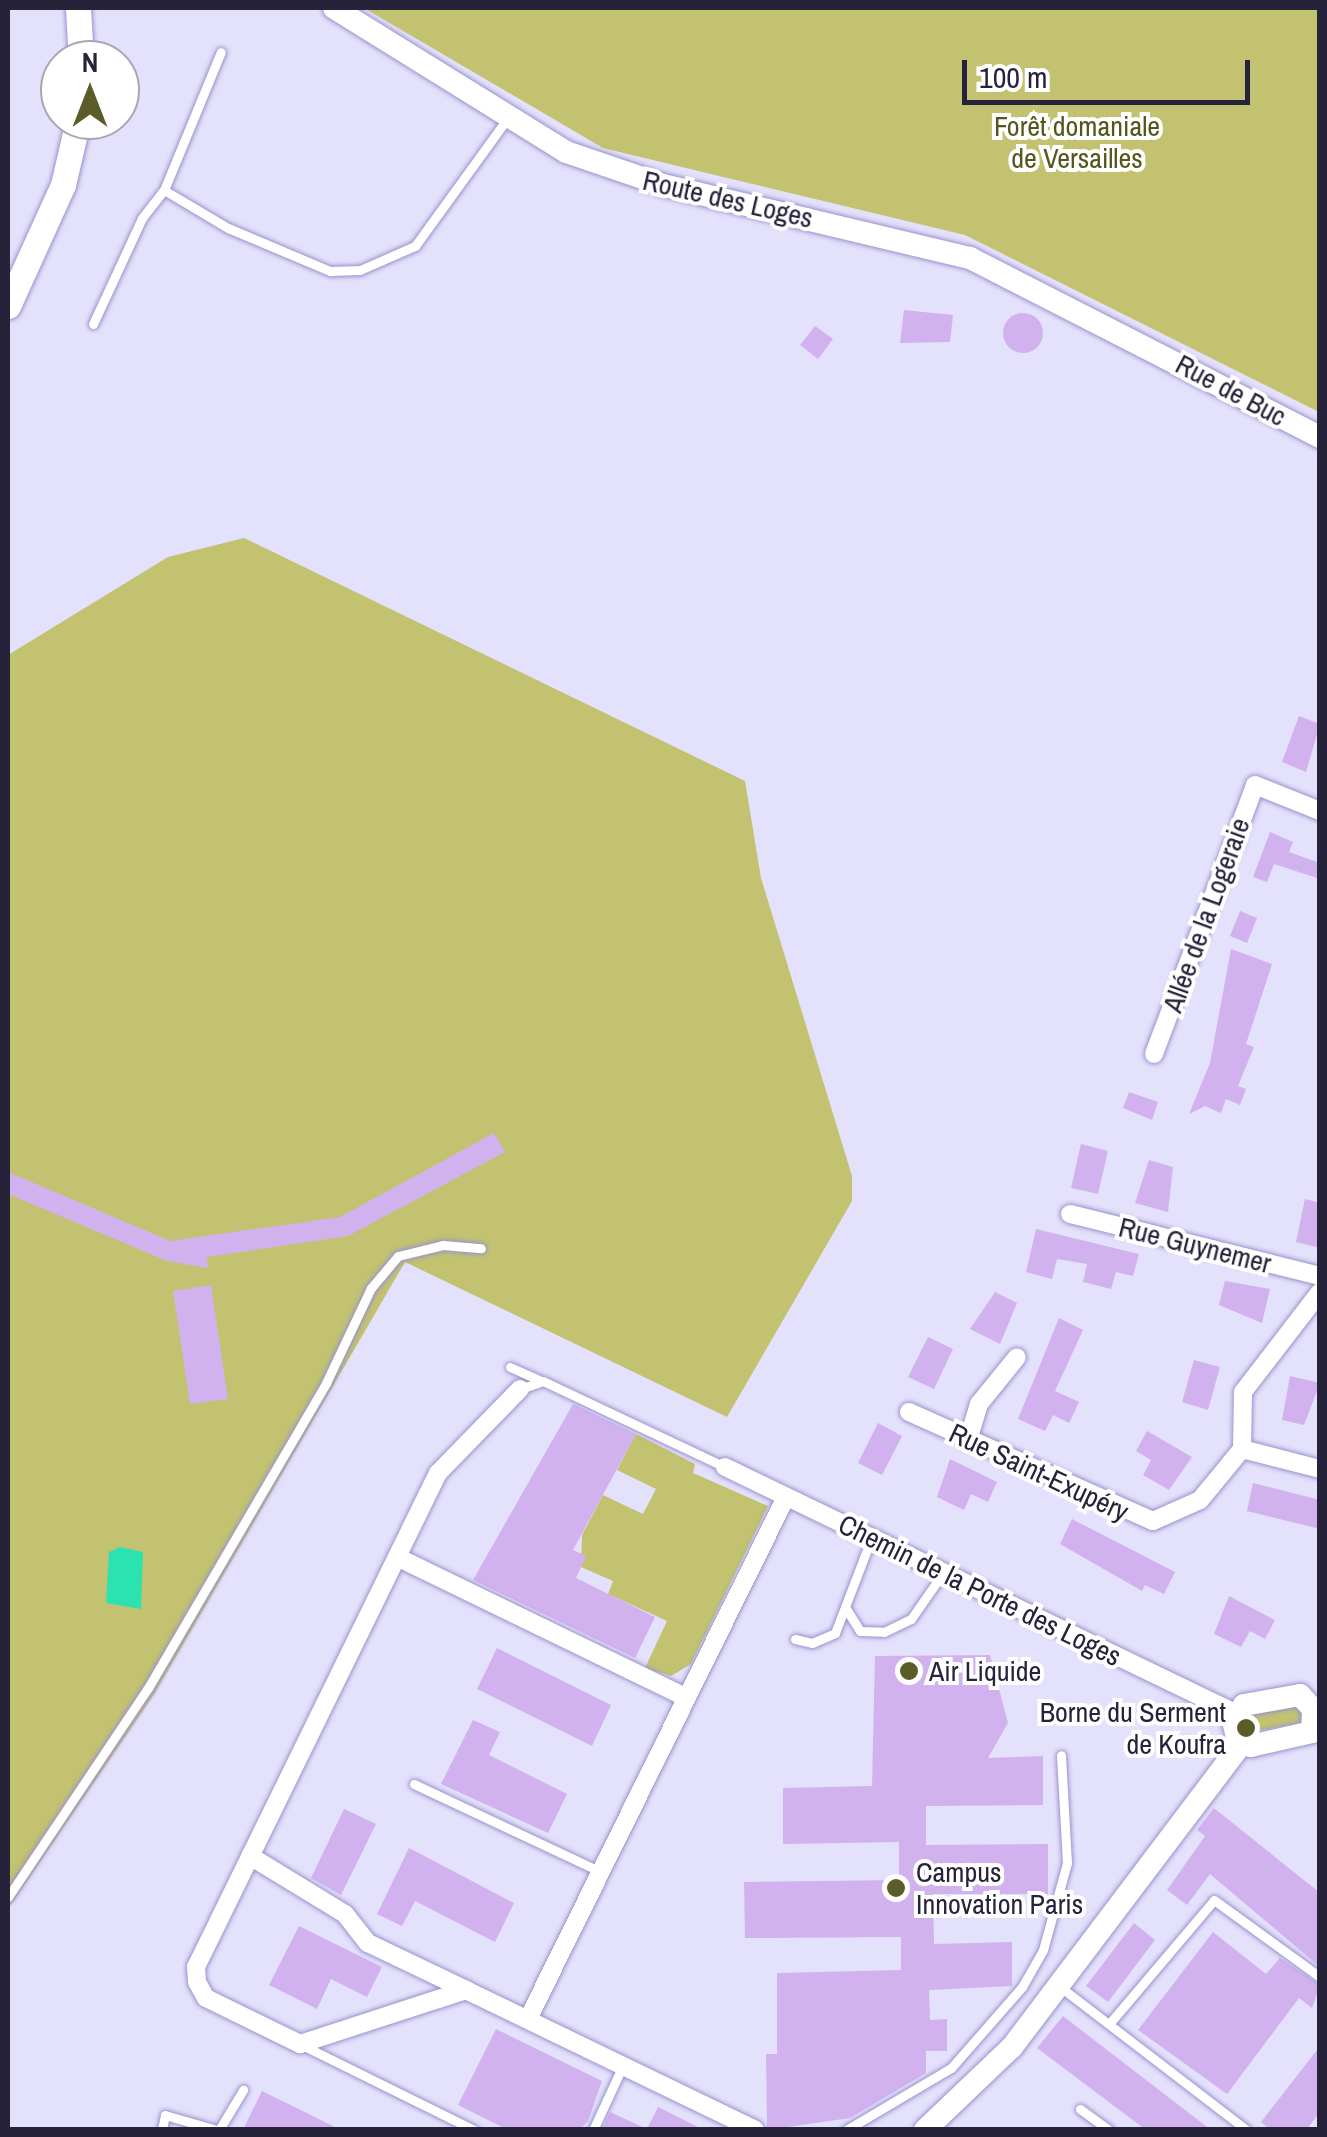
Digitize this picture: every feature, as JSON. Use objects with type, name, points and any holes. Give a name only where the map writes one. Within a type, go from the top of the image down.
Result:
[{"type":"main road","points":[[80,40],[81,8]]},
{"type":"main road","points":[[8,306],[63,185],[73,140]]},
{"type":"street","name":"Route des Loges","points":[[334,8],[508,117],[612,170],[970,258],[1142,343]]},
{"type":"street","name":"Rue de Buc","points":[[1142,343],[1320,438]]},
{"type":"street","name":"Allée de la Logeraie","points":[[1154,1054],[1254,786],[1320,811]]},
{"type":"street","name":"Rue Guynemer","points":[[1070,1214],[1320,1276]]},
{"type":"street","points":[[1320,1292],[1242,1392],[1242,1449],[1320,1468]]},
{"type":"street","points":[[968,1440],[980,1404],[1017,1357]]},
{"type":"street","points":[[466,1990],[300,2044],[206,1998],[196,1982],[196,1967],[438,1473],[520,1389]]},
{"type":"street","name":"Rue Saint-Exupéry","points":[[909,1412],[1153,1522],[1200,1500],[1242,1449]]},
{"type":"street","name":"Chemin de la Porte des Loges","points":[[725,1467],[1235,1713]]},
{"type":"street","points":[[528,2019],[786,1497]]},
{"type":"street","points":[[397,1557],[687,1698]]},
{"type":"street","points":[[925,2130],[989,2072],[1059,1986],[1243,1742],[1316,1734],[1313,1690],[1244,1705],[1235,1713],[1243,1742]]},
{"type":"street","points":[[250,1856],[266,1873],[345,1914],[368,1943],[755,2130]]},
{"type":"lane","points":[[93,324],[142,218],[164,190],[221,52]]},
{"type":"lane","points":[[164,190],[228,228],[330,271],[360,270],[416,246],[508,117]]},
{"type":"lane","points":[[8,1897],[148,1688],[326,1383],[371,1288],[398,1256],[442,1244],[482,1248]]},
{"type":"lane","points":[[510,1367],[725,1467]]},
{"type":"lane","points":[[520,1389],[543,1381]]},
{"type":"lane","points":[[795,1639],[812,1644],[835,1633],[872,1536]]},
{"type":"lane","points":[[845,1607],[860,1631],[884,1632],[912,1619],[945,1570]]},
{"type":"lane","points":[[846,2130],[951,2068],[1029,1975],[1067,1862],[1061,1755]]},
{"type":"lane","points":[[414,1784],[601,1872]]},
{"type":"lane","points":[[1109,2024],[1214,1900],[1320,1977]]},
{"type":"lane","points":[[1059,1986],[1247,2130]]},
{"type":"lane","points":[[300,2044],[474,2130]]},
{"type":"lane","points":[[594,2130],[623,2066]]},
{"type":"lane","points":[[162,2130],[166,2115],[218,2130],[242,2090]]},
{"type":"lane","points":[[1080,2109],[1109,2130]]},
{"type":"green space","name":"Forêt domaniale de Versailles","points":[[364,8],[1319,8],[1319,412],[965,235],[603,148]]},
{"type":"green space","points":[[244,538],[745,781],[761,878],[852,1176],[852,1201],[727,1417],[405,1262],[155,1693],[8,1909],[8,655],[168,557]]},
{"type":"green space","points":[[636,1434],[695,1464],[693,1473],[768,1506],[691,1664],[671,1676],[645,1668],[667,1621],[608,1594],[613,1581],[581,1567],[582,1535],[603,1495],[643,1514],[656,1489],[617,1470]]},
{"type":"green space","points":[[1300,1706],[1304,1722],[1247,1733],[1247,1714]]},
{"type":"shaded area","points":[[120,1547],[143,1552],[141,1609],[106,1603],[109,1552]]},
{"type":"building","points":[[904,310],[953,315],[950,342],[900,343]]},
{"type":"building","points":[[1023,313],[1037,319],[1043,333],[1037,347],[1023,353],[1009,347],[1003,333],[1009,319]]},
{"type":"building","points":[[815,326],[833,339],[818,359],[800,345]]},
{"type":"building","points":[[1299,716],[1320,724],[1306,772],[1282,762]]},
{"type":"building","points":[[1270,832],[1293,842],[1289,852],[1320,863],[1320,879],[1274,864],[1267,882],[1253,877]]},
{"type":"building","points":[[1240,911],[1257,918],[1247,943],[1230,936]]},
{"type":"building","points":[[1231,949],[1272,964],[1246,1044],[1254,1047],[1238,1086],[1246,1089],[1240,1105],[1226,1099],[1221,1113],[1205,1106],[1189,1114],[1210,1063]]},
{"type":"building","points":[[1129,1092],[1158,1102],[1152,1120],[1123,1108]]},
{"type":"building","points":[[494,1133],[505,1152],[348,1236],[207,1257],[208,1268],[167,1261],[8,1194],[8,1172],[170,1241],[340,1217]]},
{"type":"building","points":[[1081,1144],[1108,1151],[1098,1194],[1071,1188]]},
{"type":"building","points":[[1149,1160],[1173,1167],[1168,1212],[1135,1203]]},
{"type":"building","points":[[1305,1199],[1320,1203],[1320,1248],[1296,1242]]},
{"type":"building","points":[[1036,1229],[1139,1254],[1133,1276],[1116,1272],[1111,1289],[1083,1282],[1087,1264],[1057,1259],[1052,1279],[1026,1272]]},
{"type":"building","points":[[1225,1281],[1270,1289],[1262,1323],[1219,1305]]},
{"type":"building","points":[[211,1285],[228,1399],[190,1404],[173,1291]]},
{"type":"building","points":[[995,1292],[1017,1303],[1000,1344],[970,1329]]},
{"type":"building","points":[[1059,1318],[1083,1330],[1055,1391],[1079,1402],[1069,1423],[1053,1415],[1045,1431],[1018,1419]]},
{"type":"building","points":[[928,1337],[953,1349],[934,1389],[908,1377]]},
{"type":"building","points":[[1194,1360],[1220,1367],[1208,1410],[1182,1402]]},
{"type":"building","points":[[1290,1376],[1320,1383],[1304,1425],[1282,1420]]},
{"type":"building","points":[[573,1404],[636,1434],[573,1550],[586,1556],[576,1578],[655,1617],[635,1658],[473,1580]]},
{"type":"building","points":[[878,1423],[902,1436],[882,1475],[858,1463]]},
{"type":"building","points":[[1147,1431],[1192,1457],[1169,1490],[1143,1475],[1151,1460],[1136,1451]]},
{"type":"building","points":[[950,1459],[997,1482],[988,1502],[971,1494],[964,1510],[937,1497]]},
{"type":"building","points":[[1253,1483],[1320,1500],[1320,1529],[1247,1511]]},
{"type":"building","points":[[1072,1519],[1175,1572],[1164,1594],[1145,1585],[1142,1591],[1060,1544]]},
{"type":"building","points":[[1229,1596],[1275,1620],[1265,1639],[1250,1631],[1241,1647],[1214,1634]]},
{"type":"building","points":[[497,1648],[611,1705],[592,1746],[477,1689]]},
{"type":"building","name":"Campus Innovation Paris","points":[[990,1655],[1008,1723],[988,1758],[1043,1756],[1043,1805],[926,1806],[926,1845],[1048,1844],[1048,1894],[933,1894],[934,1944],[1012,1942],[1012,1986],[929,1990],[930,2020],[947,2019],[947,2051],[926,2051],[926,2073],[850,2118],[767,2130],[766,2054],[777,2054],[777,1973],[901,1970],[901,1937],[745,1938],[744,1882],[899,1880],[899,1842],[783,1844],[783,1788],[872,1786],[875,1656]]},
{"type":"building","points":[[473,1720],[500,1732],[489,1755],[567,1794],[548,1833],[441,1784]]},
{"type":"building","points":[[1214,1808],[1320,1893],[1320,1967],[1210,1874],[1187,1905],[1167,1890],[1205,1836],[1197,1830]]},
{"type":"building","points":[[344,1809],[376,1824],[341,1895],[311,1878]]},
{"type":"building","points":[[409,1848],[514,1903],[495,1942],[415,1901],[402,1926],[377,1914]]},
{"type":"building","points":[[1134,1923],[1155,1940],[1108,2002],[1086,1986]]},
{"type":"building","points":[[299,1926],[382,1967],[367,1997],[331,1979],[317,2009],[269,1985]]},
{"type":"building","points":[[1213,1932],[1266,1974],[1280,1958],[1320,1985],[1312,2008],[1299,1998],[1227,2094],[1138,2030]]},
{"type":"building","points":[[1063,2016],[1211,2130],[1146,2130],[1037,2048]]},
{"type":"building","points":[[496,2029],[602,2081],[588,2121],[579,2130],[508,2130],[458,2105]]},
{"type":"building","points":[[1320,2046],[1320,2112],[1306,2130],[1270,2130],[1261,2122]]},
{"type":"building","points":[[262,2091],[341,2130],[243,2130]]},
{"type":"building","points":[[658,2107],[704,2130],[605,2130],[603,2128],[610,2112],[647,2129]]},
{"type":"place","name":"Air Liquide","points":[[909,1671]]},
{"type":"place","name":"Borne du Serment de Koufra","points":[[1246,1728]]},
{"type":"place","name":"Campus Innovation Paris","points":[[896,1888]]}]
